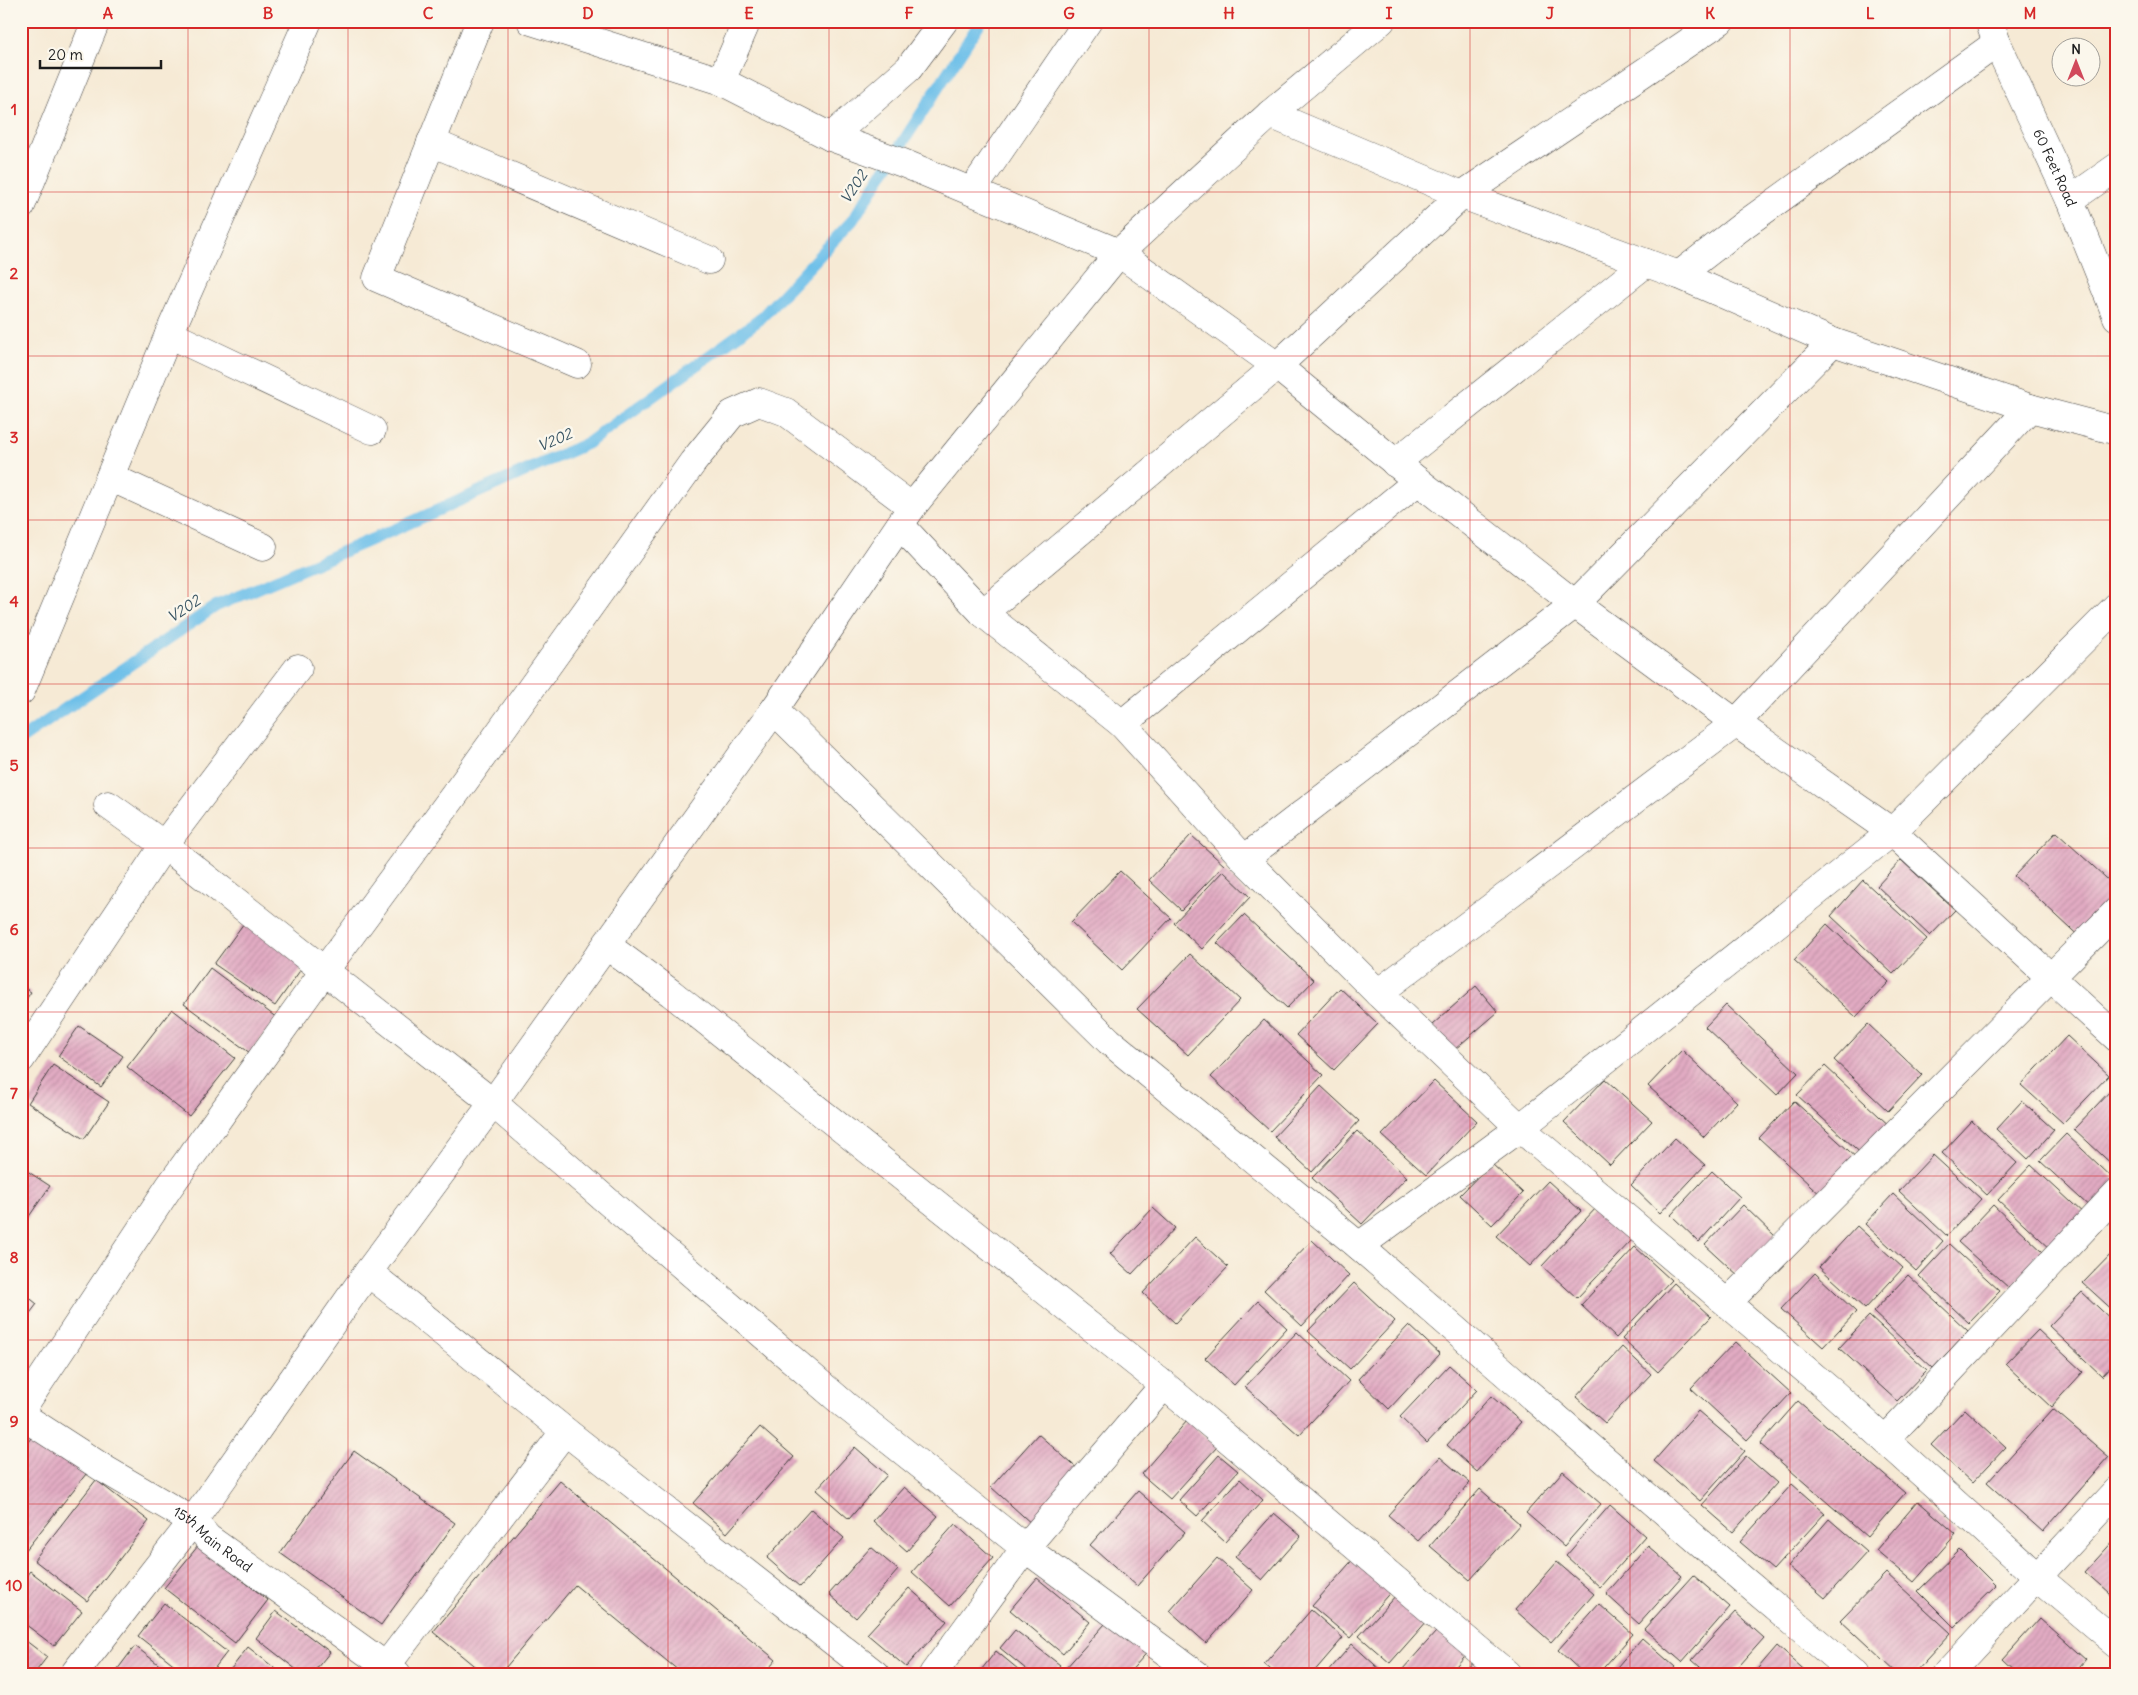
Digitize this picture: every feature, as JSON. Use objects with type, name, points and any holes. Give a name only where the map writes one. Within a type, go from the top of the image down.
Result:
[{"type":"street","points":[[21,206],[96,21]]},
{"type":"street","points":[[21,692],[169,334],[308,21]]},
{"type":"street","points":[[480,21],[377,278],[577,364]]},
{"type":"street","points":[[531,21],[721,81],[831,137],[972,191],[1119,253],[1277,366],[1418,481],[1575,604],[1736,723],[1892,832],[2117,1038]]},
{"type":"street","points":[[721,81],[747,21]]},
{"type":"street","points":[[831,137],[909,68],[944,21]]},
{"type":"street","points":[[972,191],[1088,21]]},
{"type":"street","points":[[74,1674],[193,1521],[368,1272],[493,1103],[774,710],[906,516],[1119,253],[1270,114],[1382,21]]},
{"type":"street","points":[[983,613],[1277,366],[1462,195],[1720,21]]},
{"type":"street","points":[[1678,275],[1993,32]]},
{"type":"street","name":"60 Feet Road","points":[[1993,32],[2070,200],[2117,317]]},
{"type":"street","points":[[1270,114],[1462,195],[1678,275],[1833,342],[2030,408],[2117,431]]},
{"type":"street","points":[[431,142],[709,260]]},
{"type":"street","points":[[2070,200],[2117,167]]},
{"type":"street","points":[[1395,462],[1646,263]]},
{"type":"street","points":[[169,334],[372,430]]},
{"type":"street","points":[[1244,859],[1575,604],[1833,342]]},
{"type":"street","points":[[21,1410],[169,1187],[325,970],[464,782],[693,462],[732,414],[759,402],[786,412],[906,516],[983,613],[1122,724],[1244,859],[1378,993],[1520,1128],[1728,1302],[1886,1439],[2036,1576],[2117,1644]]},
{"type":"street","points":[[1378,993],[1736,723],[2030,408]]},
{"type":"street","points":[[110,477],[264,547]]},
{"type":"street","points":[[1122,724],[1418,481]]},
{"type":"street","points":[[1359,1246],[1520,1128],[1892,832],[2117,606]]},
{"type":"street","points":[[21,1060],[164,845],[298,668]]},
{"type":"street","points":[[774,710],[1109,1041],[1359,1246],[1741,1578],[1855,1674]]},
{"type":"street","points":[[108,805],[164,845],[493,1103],[845,1405],[1025,1548],[1196,1674]]},
{"type":"street","points":[[1728,1302],[2117,911]]},
{"type":"street","points":[[606,945],[671,993],[1164,1385],[1507,1674]]},
{"type":"street","points":[[1886,1439],[2117,1192]]},
{"type":"street","points":[[368,1272],[566,1431],[875,1674]]},
{"type":"street","points":[[933,1674],[1025,1548],[1164,1385]]},
{"type":"street","name":"15th Main Road","points":[[21,1415],[106,1470],[193,1521],[208,1538],[388,1671]]},
{"type":"street","points":[[388,1671],[566,1431]]},
{"type":"street","points":[[1947,1674],[2117,1491]]},
{"type":"building","points":[[2056,832],[2117,888],[2117,908],[2085,942],[2014,876]]},
{"type":"building","points":[[1191,835],[1224,865],[1181,910],[1149,880]]},
{"type":"building","points":[[1901,860],[1955,910],[1930,936],[1877,886]]},
{"type":"building","points":[[1120,871],[1171,918],[1122,970],[1071,922]]},
{"type":"building","points":[[1223,871],[1250,897],[1202,949],[1174,923]]},
{"type":"building","points":[[1863,880],[1927,939],[1893,974],[1831,916]]},
{"type":"building","points":[[1244,915],[1314,980],[1287,1008],[1217,943]]},
{"type":"building","points":[[244,923],[304,965],[275,1006],[214,964]]},
{"type":"building","points":[[1827,924],[1889,982],[1856,1017],[1794,960]]},
{"type":"building","points":[[1190,954],[1240,1000],[1188,1055],[1137,1009]]},
{"type":"building","points":[[210,968],[277,1018],[250,1053],[184,1004]]},
{"type":"building","points":[[21,986],[31,992],[21,1007]]},
{"type":"building","points":[[1476,986],[1498,1012],[1454,1050],[1432,1025]]},
{"type":"building","points":[[1340,988],[1378,1024],[1334,1070],[1296,1035]]},
{"type":"building","points":[[1726,1005],[1798,1073],[1777,1095],[1705,1027]]},
{"type":"building","points":[[172,1009],[235,1058],[189,1116],[127,1067]]},
{"type":"building","points":[[1264,1020],[1323,1075],[1270,1131],[1211,1077]]},
{"type":"building","points":[[1868,1024],[1922,1075],[1888,1111],[1834,1060]]},
{"type":"building","points":[[79,1026],[123,1056],[101,1087],[58,1056]]},
{"type":"building","points":[[2067,1036],[2109,1075],[2063,1123],[2021,1085]]},
{"type":"building","points":[[1682,1050],[1737,1102],[1704,1137],[1648,1086]]},
{"type":"building","points":[[53,1065],[109,1102],[84,1139],[28,1103]]},
{"type":"building","points":[[1825,1066],[1893,1129],[1866,1158],[1797,1095]]},
{"type":"building","points":[[1605,1079],[1652,1121],[1610,1165],[1564,1122]]},
{"type":"building","points":[[1434,1081],[1477,1121],[1426,1175],[1382,1135]]},
{"type":"building","points":[[1321,1086],[1359,1121],[1312,1172],[1274,1137]]},
{"type":"building","points":[[2112,1089],[2117,1094],[2117,1169],[2074,1129]]},
{"type":"building","points":[[1794,1101],[1859,1160],[1823,1197],[1759,1138]]},
{"type":"building","points":[[2022,1101],[2054,1130],[2028,1159],[1996,1129]]},
{"type":"building","points":[[1972,1121],[2017,1163],[1987,1195],[1942,1153]]},
{"type":"building","points":[[1357,1131],[1407,1177],[1362,1224],[1312,1178]]},
{"type":"building","points":[[2066,1134],[2117,1182],[2093,1210],[2040,1161]]},
{"type":"building","points":[[1675,1138],[1705,1165],[1660,1213],[1631,1185]]},
{"type":"building","points":[[1933,1155],[1981,1199],[1947,1236],[1899,1191]]},
{"type":"building","points":[[1491,1163],[1523,1193],[1492,1225],[1460,1195]]},
{"type":"building","points":[[2031,1165],[2085,1215],[2052,1250],[1998,1200]]},
{"type":"building","points":[[21,1167],[50,1186],[21,1228]]},
{"type":"building","points":[[1712,1171],[1740,1197],[1699,1242],[1671,1215]]},
{"type":"building","points":[[1548,1181],[1581,1211],[1530,1266],[1496,1236]]},
{"type":"building","points":[[1893,1194],[1943,1241],[1916,1271],[1865,1224]]},
{"type":"building","points":[[1743,1205],[1777,1238],[1740,1277],[1705,1245]]},
{"type":"building","points":[[1993,1205],[2043,1252],[2009,1288],[1958,1242]]},
{"type":"building","points":[[1597,1207],[1632,1240],[1577,1298],[1542,1266]]},
{"type":"building","points":[[1153,1208],[1175,1228],[1132,1274],[1110,1254]]},
{"type":"building","points":[[1857,1226],[1903,1268],[1865,1309],[1819,1267]]},
{"type":"building","points":[[1195,1237],[1228,1267],[1175,1323],[1143,1293]]},
{"type":"building","points":[[1312,1240],[1349,1275],[1302,1326],[1264,1290]]},
{"type":"building","points":[[1949,1244],[2000,1291],[1969,1323],[1919,1276]]},
{"type":"building","points":[[1635,1247],[1671,1280],[1616,1338],[1581,1305]]},
{"type":"building","points":[[2117,1248],[2117,1314],[2083,1283]]},
{"type":"building","points":[[1815,1273],[1856,1312],[1823,1347],[1781,1309]]},
{"type":"building","points":[[1908,1275],[1968,1331],[1933,1368],[1873,1312]]},
{"type":"building","points":[[1354,1283],[1395,1321],[1350,1369],[1308,1331]]},
{"type":"building","points":[[1674,1283],[1711,1317],[1658,1372],[1622,1339]]},
{"type":"building","points":[[21,1291],[37,1304],[21,1325]]},
{"type":"building","points":[[2082,1292],[2117,1325],[2117,1360],[2102,1376],[2049,1326]]},
{"type":"building","points":[[1258,1301],[1287,1328],[1234,1385],[1205,1358]]},
{"type":"building","points":[[1869,1316],[1927,1370],[1897,1401],[1839,1348]]},
{"type":"building","points":[[1409,1325],[1440,1354],[1389,1409],[1358,1379]]},
{"type":"building","points":[[2038,1330],[2083,1372],[2051,1407],[2005,1364]]},
{"type":"building","points":[[1297,1332],[1349,1381],[1299,1435],[1245,1387]]},
{"type":"building","points":[[1735,1342],[1791,1393],[1747,1440],[1691,1388]]},
{"type":"building","points":[[1622,1347],[1651,1374],[1605,1423],[1576,1397]]},
{"type":"building","points":[[1449,1365],[1477,1390],[1427,1443],[1400,1417]]},
{"type":"building","points":[[1491,1396],[1521,1422],[1477,1472],[1447,1445]]},
{"type":"building","points":[[1798,1401],[1905,1493],[1867,1537],[1760,1444]]},
{"type":"building","points":[[1965,1409],[2006,1447],[1972,1483],[1931,1445]]},
{"type":"building","points":[[2053,1409],[2109,1457],[2043,1532],[1987,1482]]},
{"type":"building","points":[[1698,1411],[1745,1451],[1700,1501],[1654,1461]]},
{"type":"building","points":[[1187,1421],[1217,1447],[1170,1499],[1141,1474]]},
{"type":"building","points":[[760,1427],[794,1457],[727,1533],[693,1503]]},
{"type":"building","points":[[38,1429],[90,1469],[21,1556],[21,1451]]},
{"type":"building","points":[[1038,1434],[1080,1471],[1033,1525],[991,1487]]},
{"type":"building","points":[[855,1447],[887,1475],[849,1519],[816,1490]]},
{"type":"building","points":[[354,1451],[455,1523],[381,1625],[280,1553]]},
{"type":"building","points":[[1219,1455],[1238,1471],[1197,1516],[1179,1500]]},
{"type":"building","points":[[1746,1456],[1777,1483],[1733,1532],[1702,1505]]},
{"type":"building","points":[[1440,1457],[1470,1483],[1418,1541],[1388,1515]]},
{"type":"building","points":[[1563,1471],[1601,1504],[1564,1546],[1526,1513]]},
{"type":"building","points":[[1240,1479],[1263,1500],[1225,1542],[1202,1521]]},
{"type":"building","points":[[96,1480],[149,1521],[87,1601],[34,1560]]},
{"type":"building","points":[[560,1481],[776,1660],[764,1674],[677,1674],[679,1671],[575,1585],[500,1674],[484,1674],[433,1632]]},
{"type":"building","points":[[1792,1484],[1825,1513],[1773,1570],[1740,1542]]},
{"type":"building","points":[[904,1487],[938,1516],[907,1551],[873,1521]]},
{"type":"building","points":[[1480,1489],[1520,1524],[1470,1580],[1430,1546]]},
{"type":"building","points":[[1138,1491],[1185,1532],[1137,1586],[1090,1545]]},
{"type":"building","points":[[1918,1501],[1956,1534],[1914,1582],[1876,1550]]},
{"type":"building","points":[[1610,1505],[1645,1536],[1600,1587],[1566,1556]]},
{"type":"building","points":[[811,1509],[844,1538],[800,1587],[767,1558]]},
{"type":"building","points":[[1274,1513],[1301,1536],[1262,1580],[1235,1557]]},
{"type":"building","points":[[1829,1519],[1867,1552],[1825,1598],[1788,1566]]},
{"type":"building","points":[[955,1524],[993,1558],[950,1606],[912,1572]]},
{"type":"building","points":[[2117,1537],[2117,1600],[2085,1572]]},
{"type":"building","points":[[198,1546],[268,1600],[235,1643],[164,1588]]},
{"type":"building","points":[[1648,1546],[1682,1576],[1639,1624],[1606,1594]]},
{"type":"building","points":[[871,1547],[898,1570],[856,1618],[829,1594]]},
{"type":"building","points":[[1960,1550],[1996,1586],[1954,1627],[1918,1591]]},
{"type":"building","points":[[1356,1556],[1394,1588],[1350,1638],[1312,1606]]},
{"type":"building","points":[[1217,1558],[1253,1590],[1206,1643],[1170,1611]]},
{"type":"building","points":[[1557,1562],[1594,1594],[1551,1642],[1515,1610]]},
{"type":"building","points":[[30,1571],[82,1611],[54,1646],[21,1621],[21,1582]]},
{"type":"building","points":[[1886,1573],[1951,1633],[1913,1674],[1898,1674],[1840,1620]]},
{"type":"building","points":[[1693,1575],[1730,1607],[1682,1662],[1644,1629]]},
{"type":"building","points":[[1037,1578],[1090,1622],[1063,1654],[1010,1610]]},
{"type":"building","points":[[909,1588],[947,1621],[906,1667],[867,1634]]},
{"type":"building","points":[[1397,1594],[1428,1620],[1390,1663],[1359,1636]]},
{"type":"building","points":[[164,1603],[227,1652],[210,1674],[186,1674],[138,1636]]},
{"type":"building","points":[[1599,1604],[1633,1634],[1598,1674],[1584,1674],[1558,1650]]},
{"type":"building","points":[[1311,1610],[1343,1638],[1312,1674],[1276,1674],[1264,1664]]},
{"type":"building","points":[[276,1611],[330,1652],[312,1674],[302,1674],[256,1638]]},
{"type":"building","points":[[1735,1612],[1764,1638],[1732,1674],[1708,1674],[1692,1660]]},
{"type":"building","points":[[1113,1615],[1151,1648],[1128,1674],[1070,1674],[1065,1669]]},
{"type":"building","points":[[2040,1618],[2086,1659],[2073,1674],[2019,1674],[2003,1659]]},
{"type":"building","points":[[1444,1623],[1472,1648],[1449,1674],[1406,1674],[1402,1670]]},
{"type":"building","points":[[1015,1630],[1060,1665],[1053,1674],[1032,1674],[1000,1648]]},
{"type":"building","points":[[21,1637],[47,1657],[34,1674],[21,1674]]},
{"type":"building","points":[[1642,1638],[1675,1667],[1669,1674],[1611,1674]]},
{"type":"building","points":[[1352,1644],[1385,1674],[1326,1674]]},
{"type":"building","points":[[135,1646],[171,1674],[114,1674]]},
{"type":"building","points":[[1777,1646],[1809,1674],[1753,1674]]},
{"type":"building","points":[[248,1647],[282,1674],[227,1674]]},
{"type":"building","points":[[996,1651],[1024,1674],[978,1674]]},
{"type":"building","points":[[1474,1661],[1488,1674],[1463,1674]]},
{"type":"building","points":[[2093,1668],[2099,1674],[2089,1674]]},
{"type":"waterway","name":"V202","points":[[21,739],[216,606],[396,529],[588,443],[759,320],[852,221],[981,21]]}]
